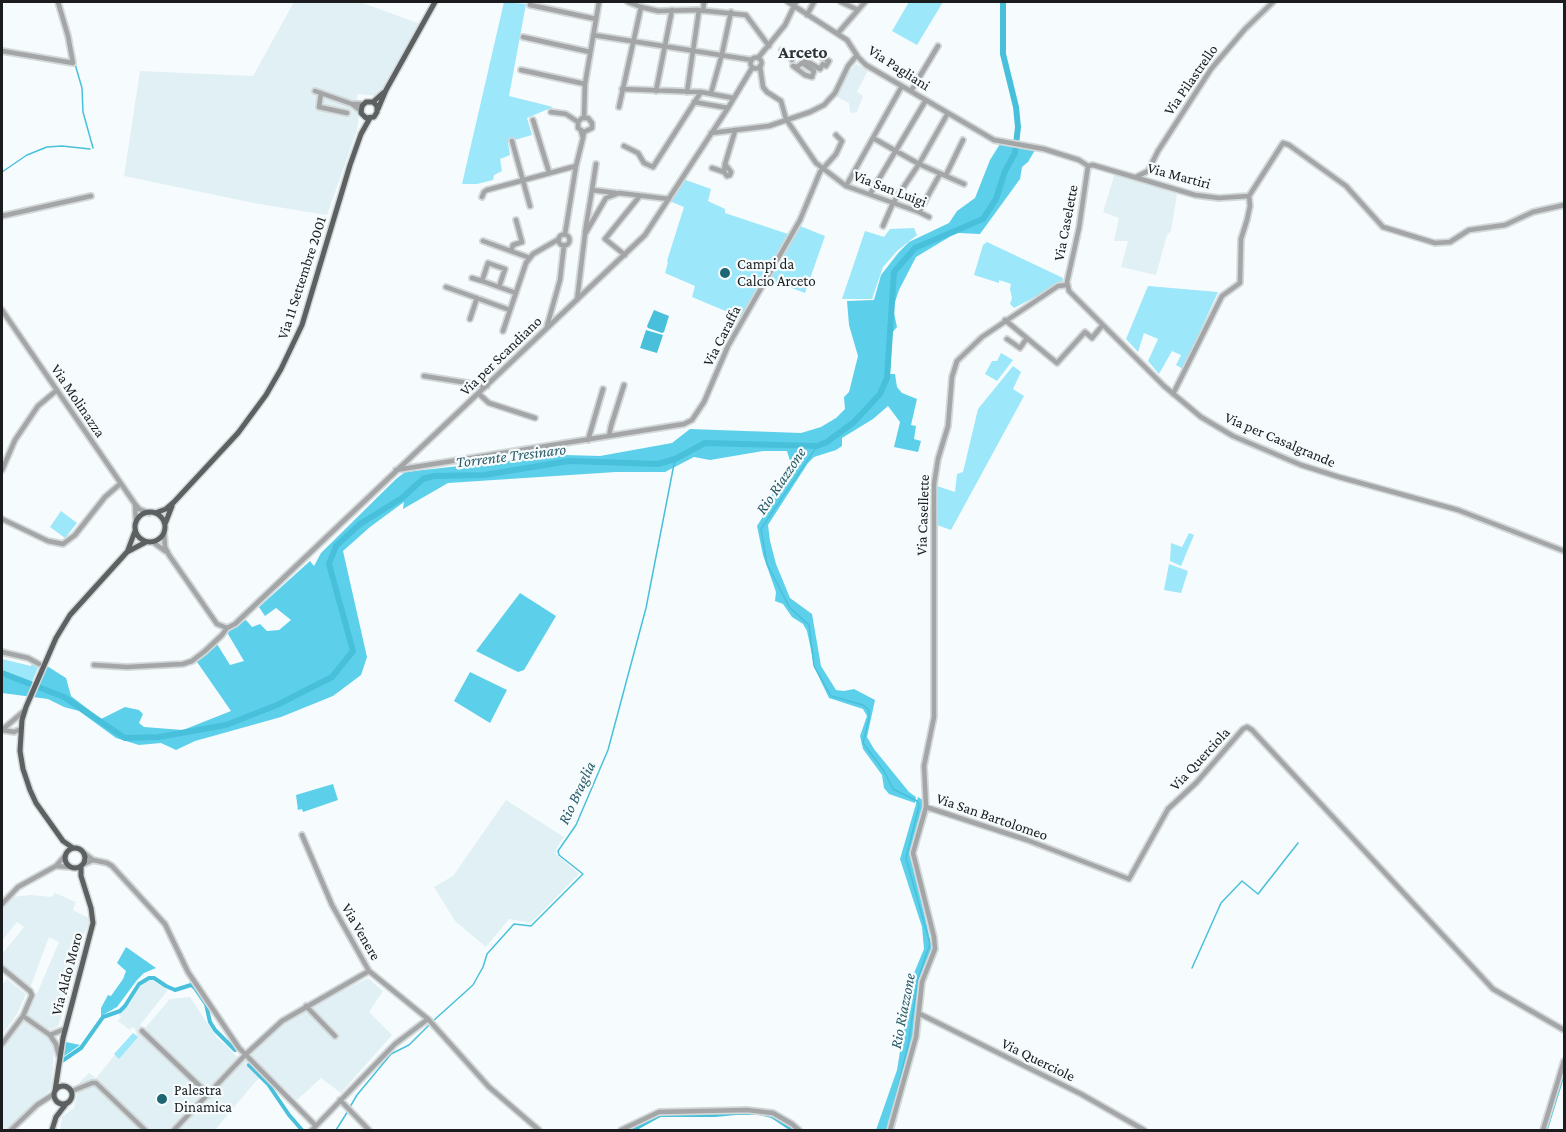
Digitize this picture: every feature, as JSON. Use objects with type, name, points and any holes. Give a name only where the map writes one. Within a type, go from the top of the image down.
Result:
[{"type":"main road","name":"Via 11 Settembre 2001","points":[[136,522],[141,516],[166,509],[174,502],[238,433],[266,395],[281,369],[308,307],[344,182],[361,134],[364,112],[375,116],[386,90],[435,2]]},
{"type":"main road","name":"Via 11 Settembre 2001","points":[[373,102],[386,90]]},
{"type":"main road","points":[[364,112],[368,101],[373,102],[378,109]]},
{"type":"main road","name":"Via 11 Settembre 2001","points":[[164,532],[174,502]]},
{"type":"main road","points":[[152,513],[159,516],[165,524]]},
{"type":"main road","points":[[136,522],[139,538],[149,542]]},
{"type":"main road","points":[[70,867],[82,865],[84,853],[81,849],[73,848],[63,841],[36,803],[30,790],[23,769],[20,744],[24,711],[42,664],[70,615],[127,552],[136,531]]},
{"type":"main road","points":[[127,552],[160,539],[164,532]]},
{"type":"main road","points":[[63,841],[65,862],[81,876]]},
{"type":"main road","points":[[65,855],[73,848]]},
{"type":"main road","name":"Via Aldo Moro","points":[[52,1131],[56,1117],[58,1061],[93,923],[81,876],[82,865]]},
{"type":"main road","points":[[56,1079],[62,1086],[72,1091],[72,1098],[66,1104],[60,1104],[55,1096],[62,1086]]},
{"type":"main road","name":"Via Aldo Moro","points":[[56,1117],[66,1104]]},
{"type":"street","points":[[2,51],[73,63],[58,2]]},
{"type":"street","points":[[578,122],[584,117],[585,84],[599,2]]},
{"type":"street","points":[[632,2],[658,11],[700,10],[746,15],[770,45],[781,48],[791,57]]},
{"type":"street","points":[[698,2],[700,10]]},
{"type":"street","points":[[687,92],[700,10],[704,2]]},
{"type":"street","name":"Via Pagliani","points":[[788,2],[795,4],[807,15],[838,33],[850,43],[866,64],[998,141]]},
{"type":"street","points":[[807,15],[814,2]]},
{"type":"street","points":[[841,2],[858,10]]},
{"type":"street","points":[[838,33],[865,2]]},
{"type":"street","name":"Via Pilastrello","points":[[1136,177],[1148,171],[1158,151],[1211,69],[1245,28],[1273,2]]},
{"type":"street","points":[[593,35],[752,60],[758,58],[770,45],[785,25],[795,4]]},
{"type":"street","points":[[530,5],[596,19]]},
{"type":"street","points":[[619,107],[641,7]]},
{"type":"street","points":[[656,91],[672,10]]},
{"type":"street","points":[[711,93],[731,12]]},
{"type":"street","points":[[523,37],[590,52]]},
{"type":"street","points":[[911,91],[938,46]]},
{"type":"street","points":[[814,51],[829,61],[820,69],[813,67],[806,60],[814,51]]},
{"type":"street","points":[[711,133],[759,128],[810,112],[824,105],[835,93],[848,66],[857,55]]},
{"type":"street","points":[[752,60],[750,63],[753,68],[760,69],[761,63],[758,58]]},
{"type":"street","name":"Via per Scandiano","points":[[94,665],[183,664],[192,661],[205,651],[227,627],[235,624],[645,235],[753,68]]},
{"type":"street","name":"Via San Luigi","points":[[760,69],[763,87],[781,101],[786,119],[808,154],[823,169],[846,186],[929,217]]},
{"type":"street","points":[[521,70],[585,84]]},
{"type":"street","points":[[846,186],[902,86]]},
{"type":"street","points":[[622,89],[701,92],[734,98]]},
{"type":"street","points":[[347,113],[320,107],[318,92],[352,104],[364,112]]},
{"type":"street","points":[[624,146],[638,153],[644,163],[653,168],[701,92]]},
{"type":"street","points":[[870,194],[926,100]]},
{"type":"street","points":[[338,111],[342,102]]},
{"type":"street","points":[[694,102],[728,108]]},
{"type":"street","points":[[551,111],[566,114],[578,122],[583,134],[565,234]]},
{"type":"street","points":[[883,226],[893,203],[919,164],[948,113]]},
{"type":"street","points":[[583,134],[592,126],[590,119],[584,117]]},
{"type":"street","points":[[533,120],[549,172]]},
{"type":"street","points":[[712,168],[724,172],[735,131]]},
{"type":"street","name":"Via Caraffa","points":[[396,470],[684,424],[696,416],[728,346],[800,220],[818,175],[836,154],[842,141],[836,135]]},
{"type":"street","points":[[873,138],[919,164],[964,184]]},
{"type":"street","points":[[946,175],[963,140]]},
{"type":"street","points":[[512,141],[530,206]]},
{"type":"street","name":"Via Martiri","points":[[998,141],[1037,147],[1079,160],[1088,166],[1093,165],[1206,197],[1249,196]]},
{"type":"street","points":[[1173,394],[1222,296],[1240,283],[1241,239],[1248,213],[1249,196],[1283,143],[1296,149],[1346,186],[1383,227],[1435,243],[1450,242],[1469,230],[1505,225],[1533,212],[1564,205]]},
{"type":"street","points":[[577,300],[596,164]]},
{"type":"street","points":[[482,196],[488,190],[576,166]]},
{"type":"street","name":"Via Caselette","points":[[1067,285],[1079,228],[1088,166]]},
{"type":"street","points":[[919,212],[940,174]]},
{"type":"street","points":[[592,190],[669,200]]},
{"type":"street","points":[[564,245],[567,245],[570,240],[584,237],[606,198],[619,193]]},
{"type":"street","points":[[2,216],[91,196]]},
{"type":"street","points":[[625,255],[605,239],[639,197]]},
{"type":"street","points":[[511,251],[513,245],[522,242],[516,220]]},
{"type":"street","points":[[503,331],[530,258],[565,234]]},
{"type":"street","points":[[565,234],[570,240]]},
{"type":"street","points":[[559,239],[564,245]]},
{"type":"street","points":[[483,241],[530,258]]},
{"type":"street","points":[[546,329],[560,280],[564,245]]},
{"type":"street","points":[[482,281],[488,263],[505,269],[499,287]]},
{"type":"street","points":[[472,278],[516,293]]},
{"type":"street","name":"Via Casellette","points":[[926,807],[924,766],[934,717],[934,484],[938,459],[948,426],[950,392],[957,361],[982,337],[1005,320],[1058,286],[1067,285]]},
{"type":"street","name":"Via per Casalgrande","points":[[1067,285],[1073,298],[1173,394],[1211,424],[1293,462],[1458,510],[1564,552]]},
{"type":"street","points":[[446,287],[510,310]]},
{"type":"street","points":[[470,319],[477,298]]},
{"type":"street","name":"Via Molinazza","points":[[2,310],[120,484],[140,509],[152,513]]},
{"type":"street","points":[[552,311],[561,315]]},
{"type":"street","points":[[1005,320],[1057,363],[1085,332],[1092,338],[1101,327]]},
{"type":"street","points":[[1006,339],[1020,348],[1027,338]]},
{"type":"street","points":[[424,376],[487,387]]},
{"type":"street","points":[[609,436],[624,385]]},
{"type":"street","points":[[588,440],[603,389]]},
{"type":"street","points":[[2,470],[15,440],[38,406],[57,390]]},
{"type":"street","points":[[479,394],[489,403],[535,418]]},
{"type":"street","points":[[2,519],[48,541],[63,544],[75,534],[105,497],[120,484]]},
{"type":"street","points":[[135,504],[136,522]]},
{"type":"street","points":[[164,532],[165,547],[170,555],[217,624],[227,627]]},
{"type":"street","points":[[149,542],[170,555]]},
{"type":"street","points":[[2,652],[42,664]]},
{"type":"street","points":[[2,730],[24,711]]},
{"type":"street","name":"Via Querciola","points":[[1129,879],[1168,810],[1247,727],[1494,991],[1564,1030]]},
{"type":"street","points":[[2,730],[10,732],[21,729]]},
{"type":"street","points":[[10,732],[20,744]]},
{"type":"street","name":"Via San Bartolomeo","points":[[890,1131],[912,1056],[920,1014],[922,982],[935,946],[914,859],[914,847],[926,807],[1027,840],[1129,879]]},
{"type":"street","name":"Via Venere","points":[[302,836],[332,905],[369,971],[430,1022],[489,1088],[539,1131]]},
{"type":"street","points":[[84,853],[93,860],[112,866],[165,924],[188,972],[238,1048],[316,1126]]},
{"type":"street","points":[[2,904],[18,887],[56,866],[65,855]]},
{"type":"street","points":[[82,865],[93,860]]},
{"type":"street","points":[[56,866],[70,867]]},
{"type":"street","points":[[2,977],[4,970],[32,994],[23,1016],[2,1044]]},
{"type":"street","points":[[174,1131],[245,1055],[282,1021],[369,971]]},
{"type":"street","points":[[306,1006],[335,1036]]},
{"type":"street","name":"Via Querciole","points":[[920,1014],[1081,1094],[1144,1131]]},
{"type":"street","points":[[23,1016],[50,1035],[56,1044],[58,1061]]},
{"type":"street","points":[[312,1131],[395,1044],[430,1022]]},
{"type":"street","points":[[50,1035],[65,1029]]},
{"type":"street","points":[[142,1030],[209,1095]]},
{"type":"street","points":[[1544,1131],[1564,1061]]},
{"type":"street","points":[[72,1091],[96,1083],[145,1131]]},
{"type":"street","points":[[11,1131],[46,1098],[55,1096]]},
{"type":"street","points":[[340,1100],[355,1113],[369,1131]]},
{"type":"street","points":[[621,1131],[659,1112],[747,1110],[773,1113],[799,1131]]},
{"type":"shaded area","points":[[294,2],[360,2],[423,25],[385,90],[378,96],[358,94],[355,109],[359,116],[357,130],[327,215],[259,204],[124,176],[140,71],[253,76]]},
{"type":"shaded area","points":[[504,2],[526,4],[509,96],[553,107],[527,118],[532,135],[508,142],[510,155],[500,159],[502,171],[494,175],[493,180],[477,184],[462,184]]},
{"type":"shaded area","points":[[909,2],[943,2],[917,45],[892,31]]},
{"type":"shaded area","points":[[856,64],[868,70],[857,92],[863,96],[857,112],[852,113],[849,103],[837,97],[847,75]]},
{"type":"shaded area","points":[[1000,144],[1035,150],[1022,167],[1020,179],[980,234],[958,233],[916,257],[899,290],[893,308],[897,327],[892,333],[890,374],[895,374],[897,387],[902,393],[917,399],[911,425],[916,426],[914,439],[921,441],[918,452],[894,447],[900,422],[888,406],[873,419],[842,438],[842,446],[814,457],[768,525],[776,564],[790,598],[812,614],[821,666],[836,690],[854,689],[875,700],[867,737],[909,792],[916,797],[915,803],[889,794],[884,788],[882,775],[863,749],[860,736],[867,716],[863,709],[829,698],[815,669],[807,631],[803,624],[792,617],[783,604],[775,601],[776,592],[763,555],[757,526],[767,510],[764,500],[784,486],[791,464],[787,451],[763,451],[710,460],[694,457],[665,472],[616,472],[448,483],[403,509],[404,502],[370,527],[343,551],[367,657],[361,675],[333,696],[281,717],[195,741],[176,750],[161,743],[139,745],[116,738],[79,711],[48,699],[2,693],[2,673],[38,687],[47,666],[66,678],[71,696],[101,719],[125,707],[139,710],[143,714],[139,723],[144,727],[183,730],[231,711],[195,659],[217,644],[230,665],[244,661],[225,629],[246,620],[252,627],[260,624],[267,631],[279,630],[291,620],[276,608],[265,616],[259,607],[310,561],[314,566],[321,553],[405,472],[565,455],[600,456],[672,443],[690,429],[801,433],[821,427],[845,409],[844,397],[849,392],[858,356],[849,325],[847,301],[874,300],[881,275],[899,252],[909,242],[949,223],[957,211],[975,198],[990,160]]},
{"type":"shaded area","points":[[1115,173],[1177,194],[1171,231],[1167,235],[1156,275],[1121,267],[1128,241],[1114,241],[1119,218],[1103,212]]},
{"type":"shaded area","points":[[680,178],[711,189],[708,201],[725,209],[725,213],[788,234],[795,224],[825,236],[805,293],[767,279],[742,318],[692,297],[695,286],[665,273],[684,207],[667,200]]},
{"type":"shaded area","points":[[914,228],[917,235],[897,251],[883,267],[872,299],[842,299],[865,231],[884,237],[890,229]]},
{"type":"shaded area","points":[[987,242],[1063,278],[1062,283],[1014,308],[1010,304],[1011,284],[999,280],[999,283],[974,275],[983,245]]},
{"type":"shaded area","points":[[1148,286],[1218,292],[1183,369],[1176,365],[1181,355],[1172,351],[1159,374],[1148,361],[1158,339],[1144,333],[1138,352],[1126,339]]},
{"type":"shaded area","points":[[654,310],[669,316],[662,333],[647,326]]},
{"type":"shaded area","points":[[646,330],[663,335],[657,353],[640,348]]},
{"type":"shaded area","points":[[1001,353],[1013,360],[997,381],[985,374],[992,361],[997,361]]},
{"type":"shaded area","points":[[1013,366],[1021,372],[1013,389],[1024,396],[951,530],[937,525],[937,486],[955,492],[957,474],[963,472],[978,409]]},
{"type":"shaded area","points":[[61,511],[77,523],[65,538],[50,527]]},
{"type":"shaded area","points":[[1189,533],[1194,535],[1181,566],[1170,561],[1171,543],[1182,547]]},
{"type":"shaded area","points":[[1169,564],[1188,571],[1181,593],[1164,590]]},
{"type":"shaded area","points":[[520,593],[556,616],[524,670],[518,672],[476,651]]},
{"type":"shaded area","points":[[2,659],[31,666],[33,661],[39,665],[31,684],[2,673]]},
{"type":"shaded area","points":[[470,672],[507,690],[490,723],[454,701]]},
{"type":"shaded area","points":[[333,784],[338,800],[303,812],[302,809],[298,810],[296,795]]},
{"type":"shaded area","points":[[918,797],[924,801],[911,856],[932,948],[919,980],[914,1037],[902,1079],[894,1130],[876,1130],[897,1070],[912,978],[924,949],[922,927],[900,859]]},
{"type":"shaded area","points":[[506,800],[564,837],[556,849],[556,854],[579,874],[531,923],[509,919],[486,947],[455,921],[434,887],[453,876]]},
{"type":"shaded area","points":[[55,893],[76,902],[73,910],[91,919],[77,949],[81,951],[74,975],[67,973],[60,993],[69,996],[58,1026],[52,1029],[43,1028],[27,1017],[59,942],[49,937],[30,988],[2,963],[2,954],[24,927],[17,922],[2,941],[2,910],[12,897],[31,895],[52,897]]},
{"type":"shaded area","points":[[126,947],[156,968],[144,973],[117,1007],[101,1016],[101,1008],[108,995],[111,996],[126,971],[117,963]]},
{"type":"shaded area","points":[[368,978],[383,991],[369,1012],[392,1035],[341,1093],[321,1078],[297,1100],[267,1072],[256,1081],[215,1130],[60,1130],[62,1117],[74,1108],[80,1082],[89,1073],[96,1078],[133,1033],[137,1036],[135,1029],[132,1027],[130,1030],[118,1021],[121,1017],[118,1014],[131,1002],[139,986],[145,981],[152,980],[168,990],[140,1025],[145,1028],[170,999],[190,997],[217,1038],[243,1063],[285,1022],[315,1004]]},
{"type":"shaded area","points":[[7,979],[26,994],[17,1014],[2,1035],[2,985]]},
{"type":"shaded area","points":[[23,1021],[44,1034],[54,1046],[52,1089],[28,1108],[7,1130],[2,1130],[2,1049]]},
{"type":"shaded area","points":[[133,1033],[138,1037],[119,1059],[114,1054]]},
{"type":"shaded area","points":[[66,1042],[80,1045],[60,1059]]},
{"type":"waterway","name":"Torrente Tresinaro","points":[[2,673],[64,697],[125,738],[159,737],[226,725],[277,705],[332,677],[353,651],[329,564],[336,546],[360,524],[402,498],[423,479],[434,476],[484,475],[569,461],[658,464],[675,459],[705,443],[817,446],[827,442],[854,422],[880,394],[887,378],[894,272],[915,248],[983,219],[996,199],[1005,171],[1015,153],[1018,127],[1016,107],[1003,54],[1003,2]]},
{"type":"waterway","points":[[75,64],[82,88],[83,112],[93,148]]},
{"type":"waterway","points":[[2,172],[27,155],[47,147],[90,149]]},
{"type":"waterway","name":"Rio Riazzone","points":[[817,446],[761,529],[767,564],[790,608],[809,625],[814,666],[831,696],[863,705],[869,710],[863,743],[884,771],[893,789],[917,801],[919,806],[906,858],[930,944],[918,978],[908,1045],[888,1130]]},
{"type":"waterway","name":"Rio Braglia","points":[[433,1021],[473,985],[487,954],[514,924],[531,926],[583,874],[559,855],[558,851],[576,825],[608,750],[646,608],[675,459]]},
{"type":"waterway","points":[[1192,968],[1221,903],[1242,881],[1258,894],[1298,843]]},
{"type":"waterway","points":[[62,1061],[81,1048],[103,1017],[120,1011],[139,984],[149,978],[154,978],[175,990],[191,985],[195,988],[206,1004],[210,1022],[215,1030],[235,1050]]},
{"type":"waterway","name":"Rio Braglia","points":[[350,1107],[357,1095],[391,1054],[409,1045],[429,1025]]},
{"type":"waterway","points":[[249,1065],[268,1084],[302,1130]]},
{"type":"waterway","points":[[1547,1130],[1564,1075]]},
{"type":"waterway","name":"Rio Braglia","points":[[336,1130],[348,1111]]},
{"type":"waterway","points":[[633,1130],[660,1115],[736,1113],[759,1113],[772,1116],[793,1130]]},
{"type":"place","name":"Campi da Calcio Arceto","points":[[725,273]]},
{"type":"place","name":"Palestra Dinamica","points":[[162,1099]]},
{"type":"district","name":"Arceto","points":[[803,52]]}]
